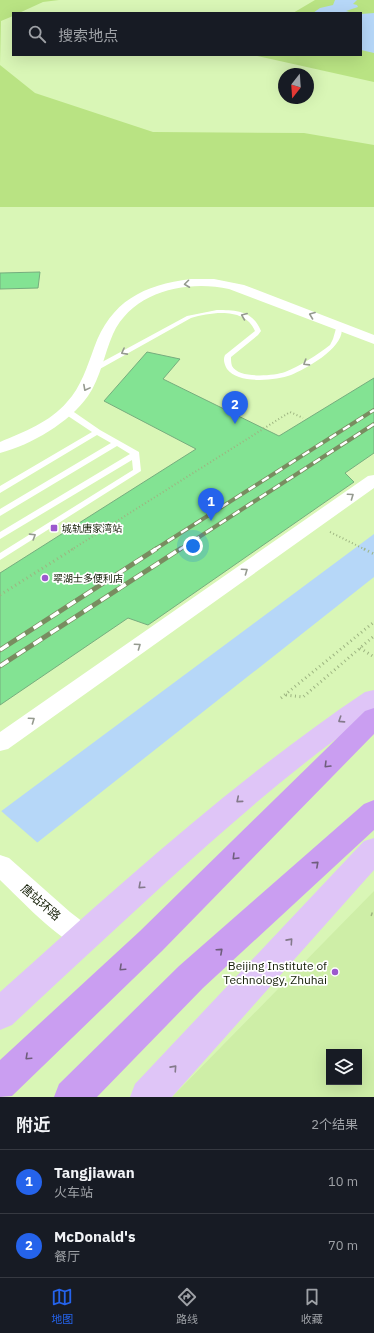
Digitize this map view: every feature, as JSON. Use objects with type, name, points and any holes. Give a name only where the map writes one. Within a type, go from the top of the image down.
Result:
[{"type":"highway","points":[[0,1084],[151,941],[374,718]]},
{"type":"highway","points":[[72,1097],[191,977],[374,812]]},
{"type":"main road","points":[[0,1014],[83,937],[238,801],[329,729],[374,699]]},
{"type":"main road","points":[[148,1097],[374,850]]},
{"type":"street","points":[[0,448],[37,432],[68,412],[82,394],[95,368],[107,333],[128,306],[146,294],[184,284],[209,282],[238,287],[374,340]]},
{"type":"street","points":[[0,743],[374,480]]},
{"type":"street","name":"唐站环路","points":[[6,871],[83,937]]},
{"type":"lane","points":[[95,368],[189,317],[206,312],[226,311],[243,314],[251,318],[255,322],[258,331],[227,356],[226,361],[231,370],[253,377],[276,377],[290,373],[332,346],[338,336],[339,326]]},
{"type":"lane","points":[[68,412],[97,432],[136,454]]},
{"type":"lane","points":[[0,490],[97,432]]},
{"type":"lane","points":[[0,513],[117,443]]},
{"type":"lane","points":[[0,536],[136,454]]},
{"type":"lane","points":[[0,557],[137,471],[136,454]]},
{"type":"path","points":[[0,595],[290,412],[303,418]]},
{"type":"path","points":[[281,698],[374,622]]},
{"type":"path","points":[[286,695],[303,697],[374,636]]},
{"type":"path","points":[[360,648],[374,657]]},
{"type":"shaded area","points":[[0,0],[59,0],[43,2],[21,12],[12,12],[12,16],[1,21],[0,65]]},
{"type":"shaded area","points":[[315,0],[374,0],[374,82],[257,56],[362,56],[362,12],[295,12]]},
{"type":"shaded area","points":[[0,65],[35,93],[153,132],[304,133],[374,145],[374,207],[0,207]]},
{"type":"shaded area","name":"Beijing Institute of Technology, Zhuhai","points":[[374,891],[374,1097],[172,1097]]},
{"type":"water","points":[[335,0],[357,0],[353,4],[357,5],[358,7],[346,11],[350,12],[314,12],[320,8],[333,5]]},
{"type":"water","points":[[374,13],[374,53],[362,50],[362,14]]},
{"type":"water","points":[[374,534],[374,577],[0,872],[0,812]]},
{"type":"pier","points":[[0,810],[39,844],[0,874]]},
{"type":"building","points":[[40,272],[38,288],[0,289],[0,273]]},
{"type":"building","points":[[147,352],[180,359],[163,379],[279,436],[374,378],[374,453],[345,473],[354,482],[148,625],[128,618],[0,705],[0,573],[196,449],[104,401]]},
{"type":"railway","points":[[154,550],[374,410]]},
{"type":"railway","points":[[179,550],[374,424]]},
{"type":"railway","points":[[0,650],[156,549]]},
{"type":"railway","points":[[0,666],[180,549]]},
{"type":"place","name":"McDonald's","points":[[235,424]]},
{"type":"place","name":"Tangjiawan","points":[[211,521]]},
{"type":"place","name":"城轨唐家湾站","points":[[54,528]]},
{"type":"place","name":"翠湖士多便利店","points":[[45,578]]},
{"type":"place","name":"Beijing Institute of Technology, Zhuhai","points":[[335,972]]}]
